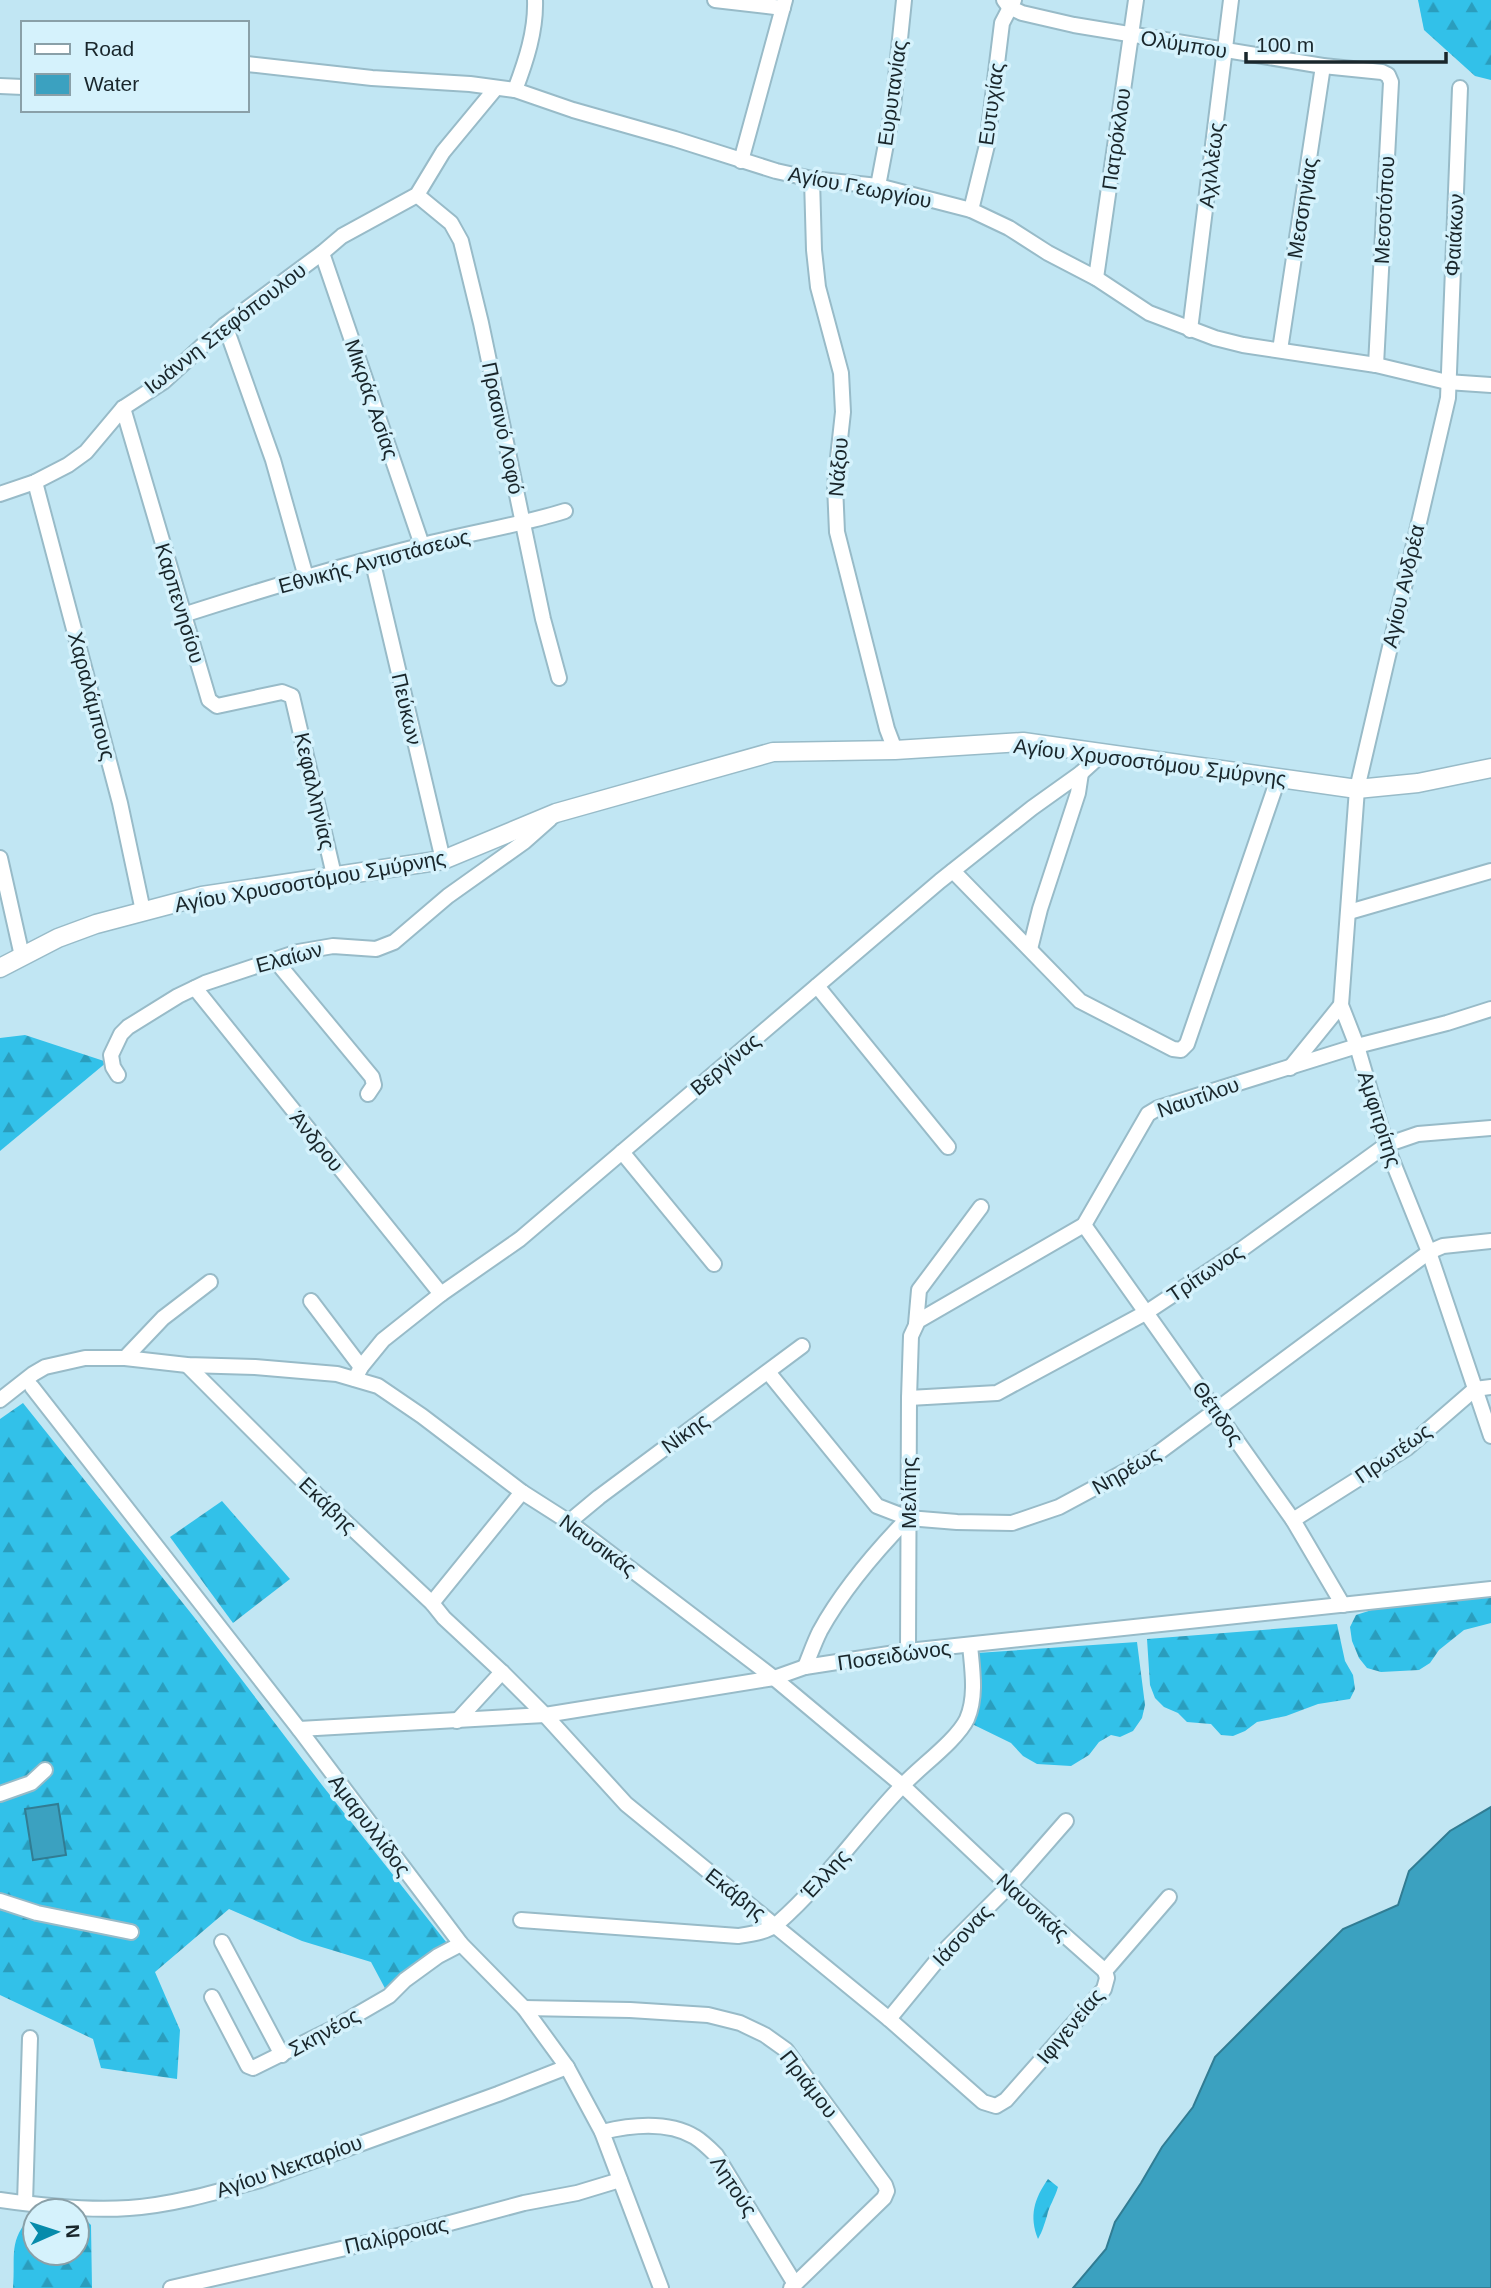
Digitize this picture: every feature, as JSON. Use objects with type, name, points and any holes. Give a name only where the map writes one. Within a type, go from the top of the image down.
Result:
[{"type":"main road","name":"Αγίου Χρυσοστόμου Σμύρνης","points":[[0,968],[58,938],[96,924],[202,896],[443,860],[556,813],[773,752],[895,750],[1023,742],[1357,789],[1419,783],[1491,768]]},
{"type":"street","points":[[515,90],[525,64],[535,20],[535,0]]},
{"type":"street","points":[[715,0],[784,4],[741,160]]},
{"type":"street","name":"Ευρυτανίας","points":[[878,186],[893,107],[904,0]]},
{"type":"street","name":"Πατρόκλου","points":[[1096,278],[1136,0]]},
{"type":"street","name":"Αχιλλέως","points":[[1190,330],[1231,0]]},
{"type":"street","name":"Ολύμπου","points":[[1009,2],[1022,13],[1131,36],[1323,66],[1369,70]]},
{"type":"street","name":"Ευτυχίας","points":[[971,210],[987,145],[1002,23],[1009,2]]},
{"type":"street","name":"Αγίου Γεωργίου","points":[[248,64],[515,90],[741,160],[812,178],[878,186],[971,210],[1009,228],[1048,253],[1096,278],[1149,313],[1190,330],[1243,345],[1376,365],[1447,382],[1491,385]]},
{"type":"street","name":"Μεσσηνίας","points":[[1280,350],[1323,66]]},
{"type":"street","name":"Μεσοτόπου","points":[[1369,70],[1386,73],[1391,82],[1376,365]]},
{"type":"street","points":[[0,86],[21,87]]},
{"type":"street","points":[[417,195],[443,152],[496,88]]},
{"type":"street","name":"Φαιάκων","points":[[1447,382],[1460,88]]},
{"type":"street","name":"Νάξου","points":[[812,178],[818,287],[841,373],[843,412],[835,485],[837,532],[895,750]]},
{"type":"street","name":"Ιωάννη Στεφόπουλου","points":[[0,494],[35,482],[68,465],[86,452],[123,408],[163,382],[225,325],[342,236],[417,195]]},
{"type":"street","name":"Πρασινό Λοφό","points":[[417,195],[451,223],[461,241],[481,323],[543,619],[559,678]]},
{"type":"street","name":"Μικράς Ασίας","points":[[322,253],[422,545]]},
{"type":"street","points":[[225,325],[273,460],[306,577]]},
{"type":"street","name":"Αγίου Ανδρέα","points":[[1357,789],[1448,398],[1447,382]]},
{"type":"street","name":"Καρπενησίου","points":[[123,408],[209,699],[214,705],[221,706],[286,691],[292,695],[296,707]]},
{"type":"street","name":"Χαραλάμπους","points":[[35,482],[120,803],[143,911]]},
{"type":"street","name":"Εθνικής Αντιστάσεως","points":[[183,615],[422,545],[523,524],[565,511]]},
{"type":"street","name":"Πεύκων","points":[[372,559],[443,860]]},
{"type":"street","name":"Κεφαλληνίας","points":[[296,707],[334,875]]},
{"type":"street","name":"Βεργίνας","points":[[358,1373],[383,1340],[441,1294],[520,1239],[953,871],[1081,773],[1101,754]]},
{"type":"street","points":[[1030,949],[1040,909],[1079,793],[1081,773]]},
{"type":"street","points":[[953,871],[1080,1001],[1177,1050],[1185,1047],[1278,779]]},
{"type":"street","name":"Αμφιτρίτης","points":[[1357,789],[1341,1004],[1357,1046],[1386,1145],[1429,1252],[1491,1436]]},
{"type":"street","name":"Ελαίων","points":[[118,1075],[111,1055],[121,1034],[128,1027],[205,983],[298,952],[333,946],[376,949],[394,942],[448,896],[524,842],[556,813]]},
{"type":"street","points":[[0,858],[22,956]]},
{"type":"street","points":[[1349,912],[1491,871]]},
{"type":"street","points":[[275,960],[372,1077],[374,1085],[368,1094]]},
{"type":"street","points":[[817,986],[948,1147]]},
{"type":"street","name":"Άνδρου","points":[[195,988],[441,1294]]},
{"type":"street","points":[[1289,1069],[1341,1004]]},
{"type":"street","name":"Ναυτίλου","points":[[1084,1225],[1148,1114],[1158,1108],[1357,1046],[1491,1009]]},
{"type":"street","name":"Τρίτωνος","points":[[909,1398],[995,1394],[1147,1312],[1242,1249],[1386,1145],[1418,1134],[1491,1128]]},
{"type":"street","points":[[622,1152],[714,1264]]},
{"type":"street","name":"Μελίτης","points":[[908,1651],[909,1398],[919,1290],[981,1208]]},
{"type":"street","points":[[914,1330],[920,1319],[1084,1225]]},
{"type":"street","name":"Θέτιδος","points":[[1084,1225],[1293,1520],[1343,1605]]},
{"type":"street","name":"Νηρέως","points":[[768,1372],[876,1506],[908,1518],[1004,1524],[1021,1522],[1059,1507],[1154,1456],[1429,1252],[1445,1246],[1491,1241]]},
{"type":"street","points":[[125,1358],[163,1318],[210,1282]]},
{"type":"street","points":[[311,1301],[358,1373]]},
{"type":"street","name":"Νίκης","points":[[569,1522],[802,1346]]},
{"type":"street","name":"Ναυσικάς","points":[[0,1400],[45,1367],[74,1359],[125,1358],[187,1365],[358,1373],[422,1416],[522,1492],[569,1522],[774,1678],[902,1785],[1009,1886],[1105,1971]]},
{"type":"street","name":"Εκάβης","points":[[187,1365],[320,1498],[502,1672],[626,1804],[889,2019],[983,2102]]},
{"type":"street","points":[[0,1400],[20,1395],[39,1382],[45,1367]]},
{"type":"street","name":"Αμαρυλλίδος","points":[[32,1387],[299,1729],[461,1944],[524,2008],[567,2067],[602,2132],[661,2288]]},
{"type":"street","points":[[1475,1389],[1491,1387]]},
{"type":"street","name":"Πρωτέως","points":[[1293,1520],[1407,1448],[1475,1389]]},
{"type":"street","points":[[432,1603],[522,1492]]},
{"type":"street","points":[[805,1667],[834,1607],[908,1518]]},
{"type":"street","name":"Ποσειδώνος","points":[[299,1729],[545,1715],[774,1678],[805,1667],[908,1651],[1491,1589]]},
{"type":"street","name":"Έλλης","points":[[776,1926],[829,1870],[902,1785],[959,1731],[972,1704],[970,1645]]},
{"type":"street","points":[[457,1721],[502,1672]]},
{"type":"street","points":[[0,1794],[31,1783],[45,1770]]},
{"type":"street","name":"Ιάσονας","points":[[889,2019],[948,1947],[1009,1886],[1066,1821]]},
{"type":"street","name":"Ιφιγενείας","points":[[983,2102],[996,2106],[1006,2100],[1104,1989],[1107,1978],[1105,1971],[1169,1897]]},
{"type":"street","points":[[0,1901],[37,1913],[131,1932]]},
{"type":"street","points":[[521,1920],[738,1936],[754,1934],[776,1926]]},
{"type":"street","points":[[222,1942],[282,2055]]},
{"type":"street","name":"Σκηνέος","points":[[212,1997],[248,2066],[259,2067],[389,1996],[405,1980],[438,1956],[461,1944]]},
{"type":"street","name":"Πριάμου","points":[[524,2008],[708,2015],[740,2023],[765,2035],[786,2050],[887,2191],[884,2198],[793,2286]]},
{"type":"street","points":[[25,2197],[30,2038]]},
{"type":"street","name":"Αγίου Νεκταρίου","points":[[91,2206],[126,2208],[166,2203],[260,2180],[489,2098],[567,2067]]},
{"type":"street","name":"Λητούς","points":[[602,2132],[628,2126],[646,2126],[671,2129],[698,2139],[716,2155],[793,2286]]},
{"type":"street","name":"Παλίρροιας","points":[[171,2288],[424,2230],[620,2180]]},
{"type":"street","name":"Αγίου Νεκταρίου","points":[[0,2200],[21,2203]]},
{"type":"green space","points":[[1418,0],[1491,0],[1491,80],[1475,76],[1424,30]]},
{"type":"green space","points":[[25,1035],[107,1062],[0,1151],[0,1038]]},
{"type":"green space","points":[[23,1403],[194,1617],[454,1952],[388,1994],[371,1962],[302,1941],[229,1909],[155,1972],[180,2030],[177,2079],[101,2068],[93,2039],[0,1995],[0,1419]]},
{"type":"green space","points":[[222,1501],[290,1579],[233,1623],[170,1537]]},
{"type":"green space","points":[[1491,1594],[1491,1623],[1464,1630],[1419,1670],[1381,1672],[1367,1668],[1359,1658],[1352,1641],[1350,1627],[1356,1615],[1378,1608]]},
{"type":"green space","points":[[1337,1624],[1345,1661],[1353,1675],[1355,1689],[1350,1699],[1318,1704],[1286,1716],[1257,1722],[1233,1736],[1221,1735],[1211,1724],[1187,1722],[1155,1698],[1150,1685],[1147,1639]]},
{"type":"green space","points":[[1137,1642],[1145,1705],[1142,1718],[1133,1731],[1120,1737],[1111,1735],[1099,1742],[1089,1755],[1071,1766],[1037,1764],[1023,1756],[1011,1743],[970,1723],[977,1653]]},
{"type":"green space","points":[[1048,2179],[1058,2187],[1038,2239],[1034,2208]]},
{"type":"green space","points":[[91,2225],[92,2288],[13,2288],[14,2249],[21,2229],[21,2267],[91,2267]]},
{"type":"water","points":[[58,1804],[66,1855],[33,1860],[25,1809]]},
{"type":"water","points":[[1491,1807],[1491,2288],[1073,2288],[1106,2249],[1115,2222],[1162,2147],[1193,2107],[1215,2057],[1343,1929],[1398,1905],[1409,1871],[1450,1831]]}]
